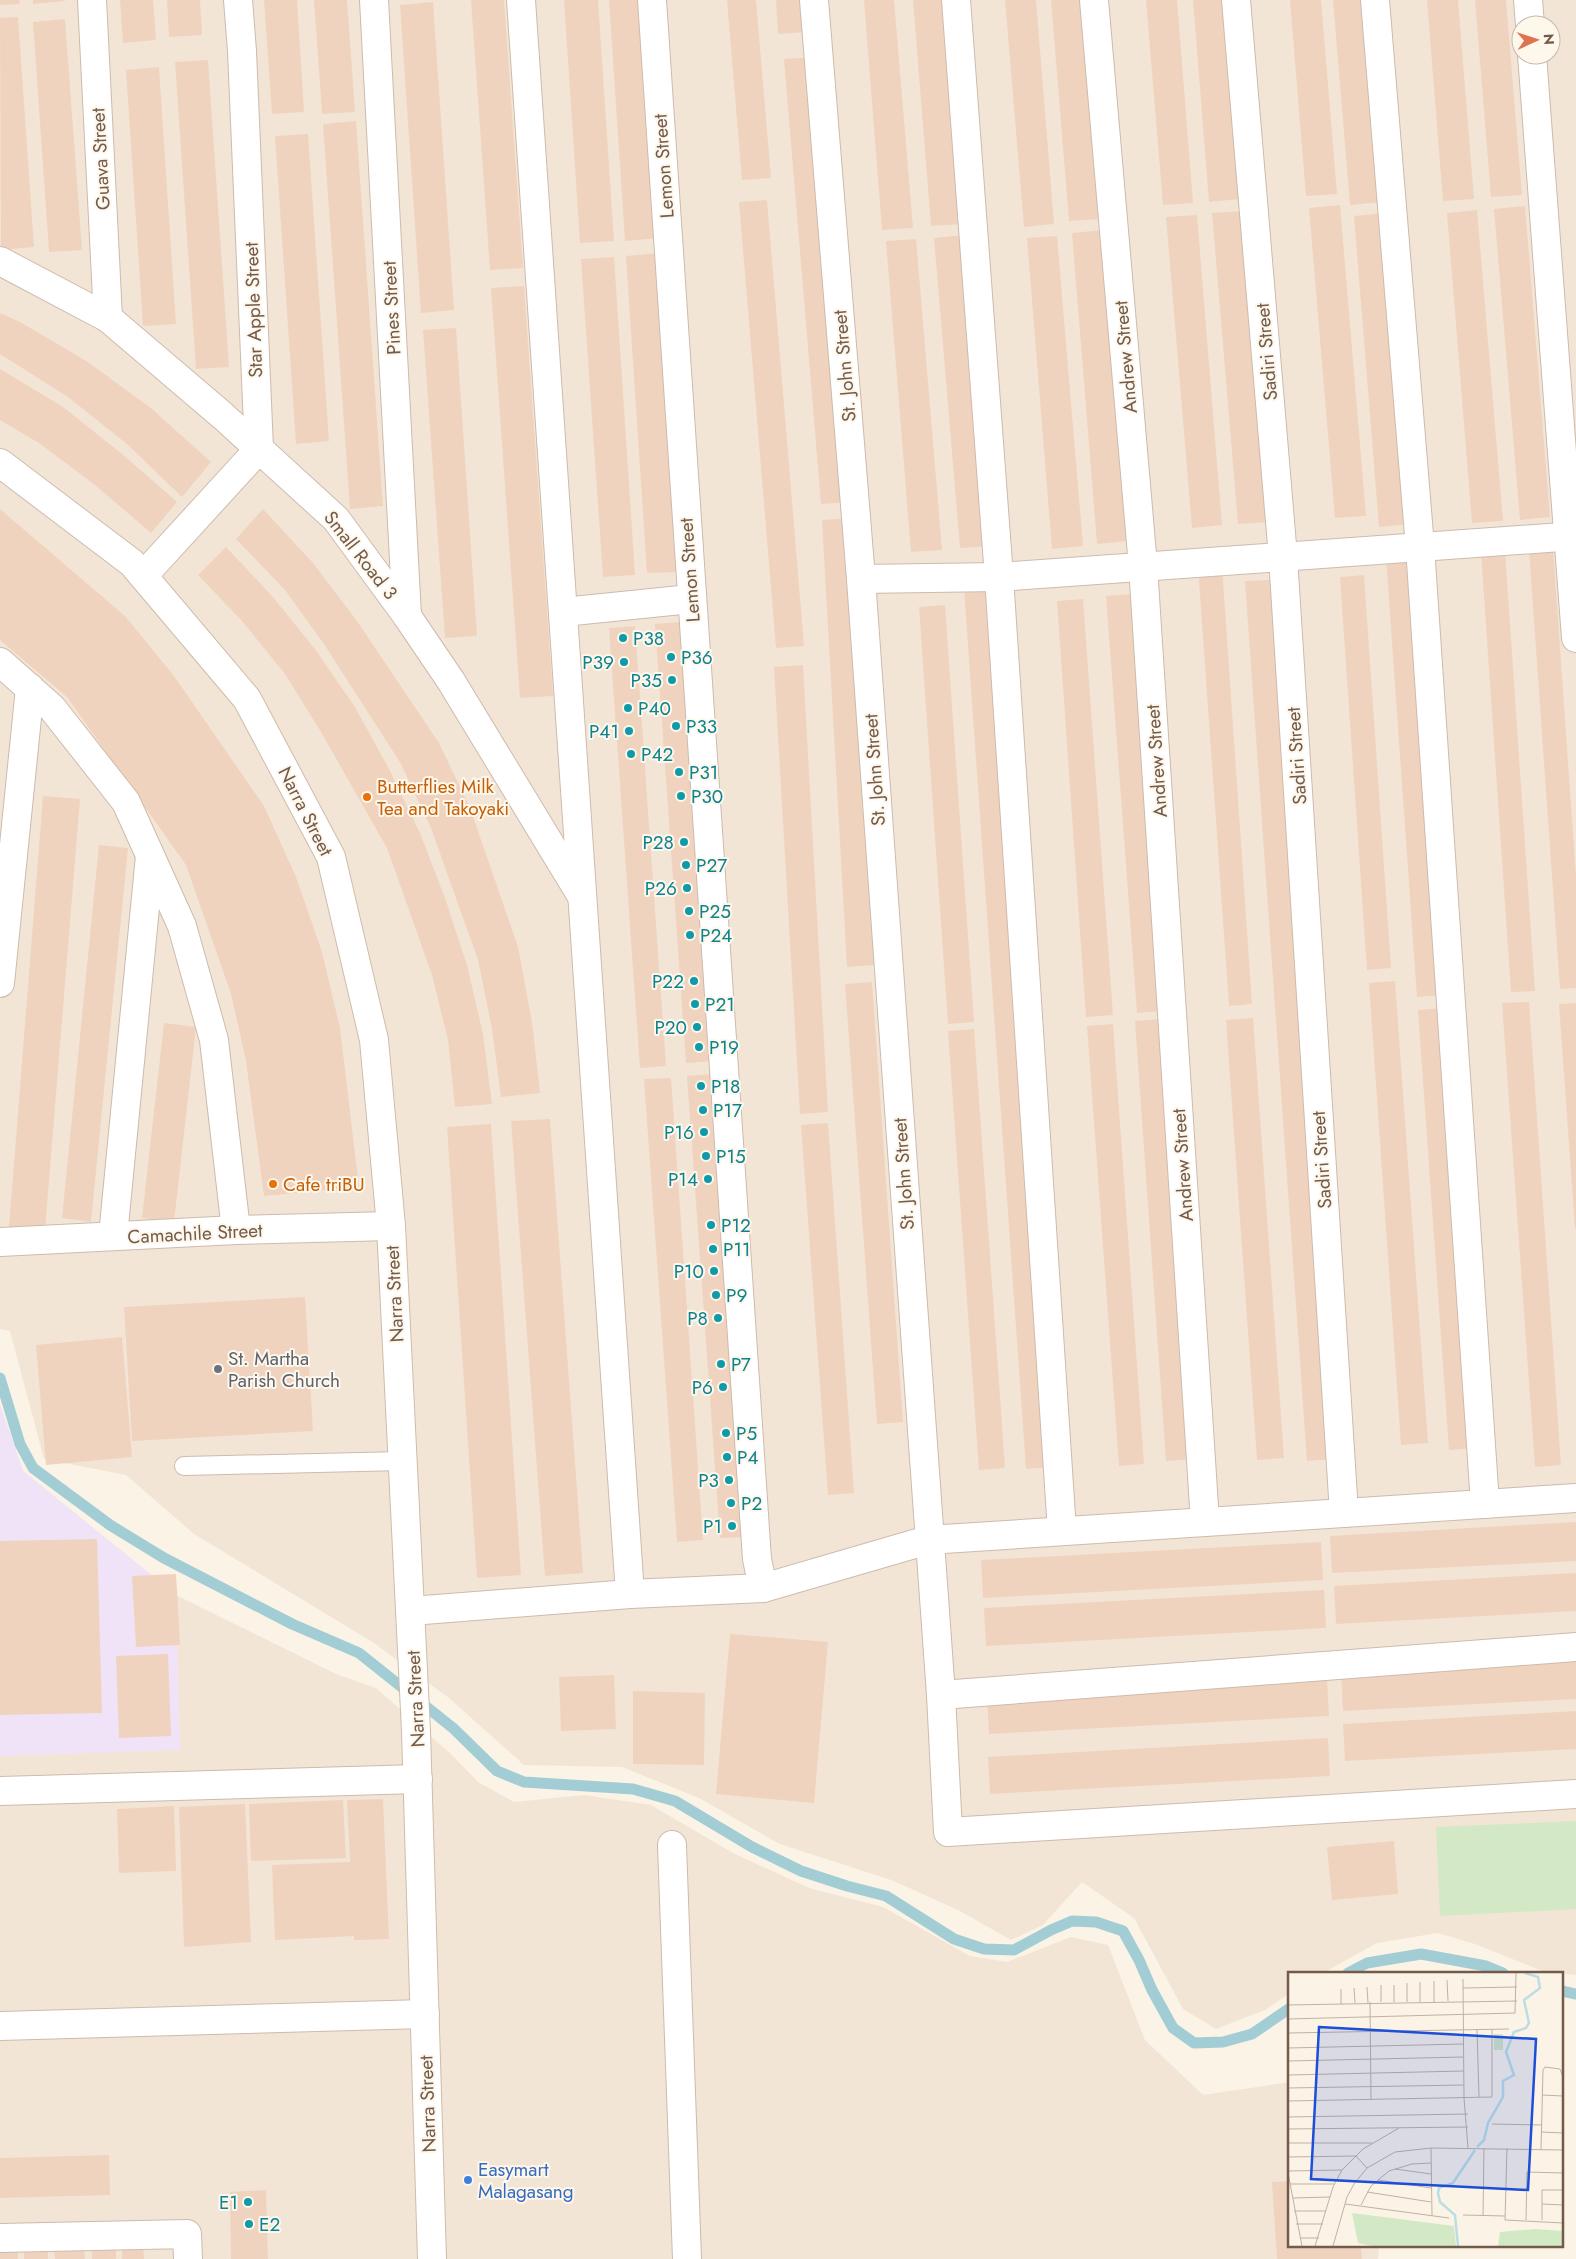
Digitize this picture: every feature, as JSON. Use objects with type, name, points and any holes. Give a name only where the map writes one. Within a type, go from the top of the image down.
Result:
[{"type":"street","name":"Guava Street","points":[[92,0],[108,318]]},
{"type":"street","name":"Star Apple Street","points":[[238,0],[259,449]]},
{"type":"street","name":"Pines Street","points":[[374,0],[407,616]]},
{"type":"street","points":[[521,0],[630,1594]]},
{"type":"street","name":"Lemon Street","points":[[652,0],[757,1558],[763,1588]]},
{"type":"street","name":"St. John Street","points":[[814,0],[861,579],[928,1540],[941,1695],[948,1832],[1576,1794]]},
{"type":"street","points":[[956,0],[999,577],[1062,1531]]},
{"type":"street","name":"Andrew Street","points":[[1094,0],[1143,566],[1205,1522]]},
{"type":"street","name":"Sadiri Street","points":[[1236,0],[1284,557],[1344,1513]]},
{"type":"street","points":[[1375,0],[1420,547],[1485,1504]]},
{"type":"street","points":[[1528,0],[1529,15]]},
{"type":"street","points":[[1533,65],[1572,536],[1576,638]]},
{"type":"street","name":"Small Road 3","points":[[0,262],[108,318],[259,449],[336,519],[407,616],[451,681],[583,898]]},
{"type":"street","points":[[143,576],[259,449]]},
{"type":"street","name":"Narra Street","points":[[0,463],[132,563],[247,699],[331,857],[374,1040],[390,1226],[418,1778],[432,2259]]},
{"type":"street","points":[[861,579],[999,577],[1572,536]]},
{"type":"street","points":[[563,612],[691,599]]},
{"type":"street","points":[[0,662],[52,708],[126,802],[182,926],[214,1040],[236,1230]]},
{"type":"street","points":[[0,982],[30,688]]},
{"type":"street","points":[[113,1236],[150,854]]},
{"type":"street","name":"Camachile Street","points":[[0,1242],[236,1230],[390,1226]]},
{"type":"street","points":[[411,1611],[630,1594],[763,1588],[928,1540],[1576,1498]]},
{"type":"street","points":[[941,1695],[1576,1647]]},
{"type":"street","points":[[0,1791],[418,1778]]},
{"type":"street","points":[[672,1846],[687,2259]]},
{"type":"street","points":[[0,2026],[425,2014]]},
{"type":"street","points":[[0,2238],[186,2234],[188,2259]]},
{"type":"lane","points":[[184,1466],[403,1460]]},
{"type":"shaded area","points":[[0,0],[1576,0],[1576,1975],[1564,1974],[1564,1972],[1545,1972],[1475,1944],[1438,1933],[1377,1943],[1325,1972],[1288,1972],[1288,1994],[1265,2010],[1216,2029],[1183,2009],[1134,1918],[1082,1882],[1043,1925],[1011,1940],[960,1911],[894,1881],[780,1844],[699,1798],[622,1767],[524,1765],[449,1698],[374,1643],[194,1534],[126,1475],[44,1459],[10,1331],[0,1329]]},
{"type":"shaded area","points":[[0,1405],[23,1471],[176,1595],[336,1674],[376,1688],[452,1755],[478,1782],[514,1802],[584,1795],[651,1805],[733,1853],[809,1888],[883,1907],[970,1956],[1007,1962],[1071,1937],[1108,1945],[1145,2040],[1203,2095],[1288,2082],[1288,2246],[1379,2246],[1378,2259],[0,2259]]},
{"type":"shaded area","points":[[0,1405],[23,1471],[176,1595],[180,1750],[0,1756]]},
{"type":"green space","points":[[1576,1821],[1576,1909],[1440,1916],[1436,1827]]},
{"type":"building","points":[[0,0],[19,0],[20,4],[0,5]]},
{"type":"building","points":[[33,0],[65,0],[65,1],[33,4]]},
{"type":"building","points":[[120,0],[153,0],[156,40],[123,43]]},
{"type":"building","points":[[167,0],[200,0],[202,35],[169,37]]},
{"type":"building","points":[[264,0],[297,0],[304,112],[272,114]]},
{"type":"building","points":[[314,0],[347,0],[355,112],[322,114]]},
{"type":"building","points":[[471,0],[504,0],[523,268],[490,270]]},
{"type":"building","points":[[564,0],[598,0],[614,241],[580,243]]},
{"type":"building","points":[[609,0],[644,0],[660,238],[625,241]]},
{"type":"building","points":[[727,0],[756,0],[771,178],[742,180]]},
{"type":"building","points":[[776,0],[804,0],[807,32],[778,34]]},
{"type":"building","points":[[864,0],[894,0],[913,228],[882,230]]},
{"type":"building","points":[[913,0],[943,0],[962,224],[931,226]]},
{"type":"building","points":[[1005,0],[1036,0],[1054,224],[1024,227]]},
{"type":"building","points":[[1051,0],[1082,0],[1099,219],[1069,221]]},
{"type":"building","points":[[1146,0],[1177,0],[1193,203],[1163,205]]},
{"type":"building","points":[[1193,0],[1223,0],[1240,199],[1209,202]]},
{"type":"building","points":[[1290,0],[1321,0],[1337,194],[1306,196]]},
{"type":"building","points":[[1333,0],[1364,0],[1381,202],[1350,205]]},
{"type":"building","points":[[1427,0],[1458,0],[1474,199],[1443,201]]},
{"type":"building","points":[[1475,0],[1506,0],[1522,195],[1491,197]]},
{"type":"building","points":[[433,2],[454,310],[421,313],[400,5]]},
{"type":"building","points":[[18,17],[34,247],[1,250],[0,18]]},
{"type":"building","points":[[65,19],[82,250],[49,252],[33,22]]},
{"type":"building","points":[[813,57],[850,502],[821,504],[784,59]]},
{"type":"building","points":[[208,60],[229,367],[196,369],[175,62]]},
{"type":"building","points":[[159,67],[176,324],[143,326],[126,70]]},
{"type":"building","points":[[356,121],[383,506],[350,509],[323,124]]},
{"type":"building","points":[[308,134],[329,441],[296,444],[275,136]]},
{"type":"building","points":[[767,200],[804,646],[776,648],[739,202]]},
{"type":"building","points":[[1340,205],[1366,516],[1335,518],[1309,208]]},
{"type":"building","points":[[1525,206],[1550,517],[1520,520],[1494,209]]},
{"type":"building","points":[[1477,210],[1503,521],[1472,523],[1447,213]]},
{"type":"building","points":[[1243,211],[1268,522],[1238,524],[1212,213]]},
{"type":"building","points":[[1384,213],[1410,524],[1379,527],[1354,216]]},
{"type":"building","points":[[1197,215],[1222,525],[1192,528],[1166,217]]},
{"type":"building","points":[[1103,230],[1128,541],[1097,544],[1072,233]]},
{"type":"building","points":[[965,235],[990,546],[960,548],[934,238]]},
{"type":"building","points":[[1057,236],[1083,546],[1052,549],[1027,238]]},
{"type":"building","points":[[916,239],[942,550],[911,552],[886,241]]},
{"type":"building","points":[[659,253],[681,572],[647,573],[626,256]]},
{"type":"building","points":[[614,257],[635,575],[603,577],[581,259]]},
{"type":"building","points":[[524,286],[553,696],[520,698],[491,288]]},
{"type":"building","points":[[0,313],[20,322],[88,362],[152,409],[211,462],[182,497],[127,444],[68,397],[0,354]]},
{"type":"building","points":[[456,328],[477,636],[445,638],[423,330]]},
{"type":"building","points":[[0,369],[63,407],[122,454],[177,502],[151,533],[95,485],[39,443],[0,420]]},
{"type":"building","points":[[0,509],[125,616],[174,676],[264,806],[296,877],[322,952],[340,1028],[359,1187],[264,1196],[246,1061],[231,994],[186,865],[67,697],[0,640]]},
{"type":"building","points":[[263,509],[313,563],[357,621],[439,743],[470,808],[518,947],[532,1022],[540,1093],[501,1097],[492,1029],[478,960],[431,828],[401,764],[326,647],[285,590],[236,539]]},
{"type":"building","points":[[851,518],[875,965],[847,967],[822,520]]},
{"type":"building","points":[[226,547],[272,596],[315,649],[355,707],[389,769],[420,833],[445,898],[467,965],[483,1034],[492,1104],[455,1107],[448,1040],[432,975],[387,848],[321,732],[285,674],[242,621],[198,575]]},
{"type":"building","points":[[1553,548],[1576,876],[1576,988],[1560,989],[1529,550]]},
{"type":"building","points":[[1505,551],[1535,991],[1511,992],[1481,552]]},
{"type":"building","points":[[1411,556],[1441,995],[1417,997],[1386,557]]},
{"type":"building","points":[[1222,565],[1252,1004],[1229,1006],[1198,566]]},
{"type":"building","points":[[1364,575],[1391,968],[1367,970],[1340,577]]},
{"type":"building","points":[[1271,580],[1333,1459],[1307,1461],[1245,581]]},
{"type":"building","points":[[990,587],[1052,1467],[1026,1469],[964,589]]},
{"type":"building","points":[[1133,594],[1162,1011],[1137,1013],[1106,596]]},
{"type":"building","points":[[1083,599],[1113,1015],[1086,1017],[1057,601]]},
{"type":"building","points":[[945,605],[974,1022],[948,1024],[919,607]]},
{"type":"building","points":[[681,622],[713,1061],[686,1063],[655,624]]},
{"type":"building","points":[[635,626],[666,1066],[640,1068],[609,628]]},
{"type":"building","points":[[803,665],[828,1112],[800,1114],[774,667]]},
{"type":"building","points":[[43,796],[80,799],[45,1230],[9,1227]]},
{"type":"building","points":[[99,845],[128,848],[91,1222],[62,1218]]},
{"type":"building","points":[[1395,981],[1428,1443],[1401,1445],[1369,983]]},
{"type":"building","points":[[872,982],[903,1422],[877,1424],[845,984]]},
{"type":"building","points":[[1529,1002],[1561,1465],[1535,1467],[1502,1003]]},
{"type":"building","points":[[1576,1003],[1576,1228],[1575,1228],[1559,1004]]},
{"type":"building","points":[[1444,1008],[1476,1448],[1449,1450],[1418,1010]]},
{"type":"building","points":[[1253,1018],[1284,1458],[1257,1460],[1226,1020]]},
{"type":"building","points":[[1161,1019],[1193,1459],[1166,1461],[1135,1021]]},
{"type":"building","points":[[164,1023],[196,1027],[174,1222],[142,1218]]},
{"type":"building","points":[[1113,1024],[1144,1464],[1119,1466],[1087,1026]]},
{"type":"building","points":[[974,1029],[1005,1468],[979,1470],[948,1031]]},
{"type":"building","points":[[713,1074],[747,1537],[720,1538],[687,1076]]},
{"type":"building","points":[[671,1078],[703,1540],[677,1542],[644,1079]]},
{"type":"building","points":[[550,1119],[583,1573],[545,1576],[511,1121]]},
{"type":"building","points":[[828,1123],[854,1493],[828,1495],[801,1125]]},
{"type":"building","points":[[491,1124],[521,1575],[477,1578],[447,1127]]},
{"type":"building","name":"St. Martha Parish Church","points":[[305,1297],[313,1431],[132,1441],[124,1307]]},
{"type":"building","points":[[122,1337],[132,1457],[46,1465],[36,1345]]},
{"type":"building","points":[[1576,1522],[1576,1561],[1332,1573],[1330,1536]]},
{"type":"building","points":[[97,1539],[102,1713],[0,1715],[0,1541]]},
{"type":"building","points":[[1321,1542],[1323,1580],[983,1598],[981,1560]]},
{"type":"building","points":[[1576,1573],[1576,1611],[1336,1624],[1334,1586]]},
{"type":"building","points":[[176,1574],[180,1645],[136,1647],[132,1576]]},
{"type":"building","points":[[1324,1590],[1326,1628],[986,1646],[984,1608]]},
{"type":"building","points":[[730,1634],[828,1642],[814,1803],[716,1794]]},
{"type":"building","points":[[168,1654],[171,1736],[119,1738],[116,1656]]},
{"type":"building","points":[[1576,1661],[1576,1699],[1343,1711],[1341,1673]]},
{"type":"building","points":[[614,1675],[616,1729],[561,1731],[559,1677]]},
{"type":"building","points":[[1327,1678],[1329,1716],[989,1734],[987,1696]]},
{"type":"building","points":[[633,1691],[705,1693],[704,1765],[633,1764]]},
{"type":"building","points":[[1576,1711],[1576,1749],[1345,1761],[1343,1724]]},
{"type":"building","points":[[1328,1738],[1330,1776],[990,1794],[988,1757]]},
{"type":"building","points":[[383,1799],[389,1939],[354,1940],[354,1936],[275,1940],[272,1865],[350,1862],[347,1800]]},
{"type":"building","points":[[343,1800],[346,1858],[251,1861],[249,1804]]},
{"type":"building","points":[[245,1804],[251,1942],[184,1947],[179,1807]]},
{"type":"building","points":[[174,1806],[176,1871],[119,1873],[117,1809]]},
{"type":"building","points":[[1394,1841],[1398,1894],[1332,1900],[1327,1847]]},
{"type":"building","points":[[109,2155],[110,2195],[0,2198],[0,2158]]},
{"type":"building","points":[[1288,2181],[1288,2246],[1361,2246],[1362,2259],[1277,2259],[1272,2182]]},
{"type":"building","points":[[266,2190],[268,2259],[231,2259],[230,2192]]},
{"type":"building","points":[[143,2246],[144,2259],[122,2259],[122,2247]]},
{"type":"building","points":[[84,2247],[85,2259],[55,2259],[54,2248]]},
{"type":"building","points":[[92,2248],[116,2248],[116,2259],[92,2259]]},
{"type":"building","points":[[24,2249],[48,2249],[48,2259],[24,2259]]},
{"type":"building","points":[[18,2251],[18,2259],[0,2259],[0,2252]]},
{"type":"waterway","points":[[0,1378],[20,1444],[33,1468],[110,1525],[164,1558],[292,1624],[359,1653],[453,1728],[497,1771],[524,1782],[633,1789],[675,1801],[752,1847],[801,1871],[886,1896],[954,1939],[984,1949],[1014,1950],[1072,1921],[1096,1922],[1123,1931],[1173,2028],[1194,2043],[1223,2042],[1252,2034],[1288,2009]]},
{"type":"waterway","points":[[1350,1972],[1367,1963],[1421,1954],[1486,1966],[1501,1972]]},
{"type":"waterway","points":[[1564,1991],[1576,1994]]},
{"type":"place","name":"P38","points":[[623,638]]},
{"type":"place","name":"P36","points":[[671,657]]},
{"type":"place","name":"P39","points":[[624,662]]},
{"type":"place","name":"P35","points":[[672,680]]},
{"type":"place","name":"P40","points":[[628,708]]},
{"type":"place","name":"P33","points":[[676,726]]},
{"type":"place","name":"P41","points":[[629,731]]},
{"type":"place","name":"P42","points":[[631,754]]},
{"type":"place","name":"P31","points":[[679,772]]},
{"type":"place","name":"P30","points":[[681,796]]},
{"type":"place","name":"Butterflies Milk Tea and Takoyaki","points":[[367,797]]},
{"type":"place","name":"P28","points":[[684,842]]},
{"type":"place","name":"P27","points":[[686,865]]},
{"type":"place","name":"P26","points":[[687,888]]},
{"type":"place","name":"P25","points":[[689,911]]},
{"type":"place","name":"P24","points":[[690,935]]},
{"type":"place","name":"P22","points":[[694,981]]},
{"type":"place","name":"P21","points":[[695,1004]]},
{"type":"place","name":"P20","points":[[697,1027]]},
{"type":"place","name":"P19","points":[[699,1047]]},
{"type":"place","name":"P18","points":[[701,1086]]},
{"type":"place","name":"P17","points":[[703,1110]]},
{"type":"place","name":"P16","points":[[704,1132]]},
{"type":"place","name":"P15","points":[[706,1156]]},
{"type":"place","name":"P14","points":[[708,1179]]},
{"type":"place","name":"Cafe triBU","points":[[273,1184]]},
{"type":"place","name":"P12","points":[[711,1225]]},
{"type":"place","name":"P11","points":[[713,1249]]},
{"type":"place","name":"P10","points":[[714,1271]]},
{"type":"place","name":"P9","points":[[716,1295]]},
{"type":"place","name":"P8","points":[[718,1318]]},
{"type":"place","name":"P7","points":[[721,1364]]},
{"type":"place","name":"St. Martha Parish Church","points":[[218,1369]]},
{"type":"place","name":"P6","points":[[723,1387]]},
{"type":"place","name":"P5","points":[[726,1433]]},
{"type":"place","name":"P4","points":[[727,1457]]},
{"type":"place","name":"P3","points":[[729,1480]]},
{"type":"place","name":"P2","points":[[731,1503]]},
{"type":"place","name":"P1","points":[[732,1526]]},
{"type":"place","name":"Easymart Malagasang","points":[[468,2180]]},
{"type":"place","name":"E1","points":[[248,2202]]},
{"type":"place","name":"E2","points":[[249,2224]]}]
